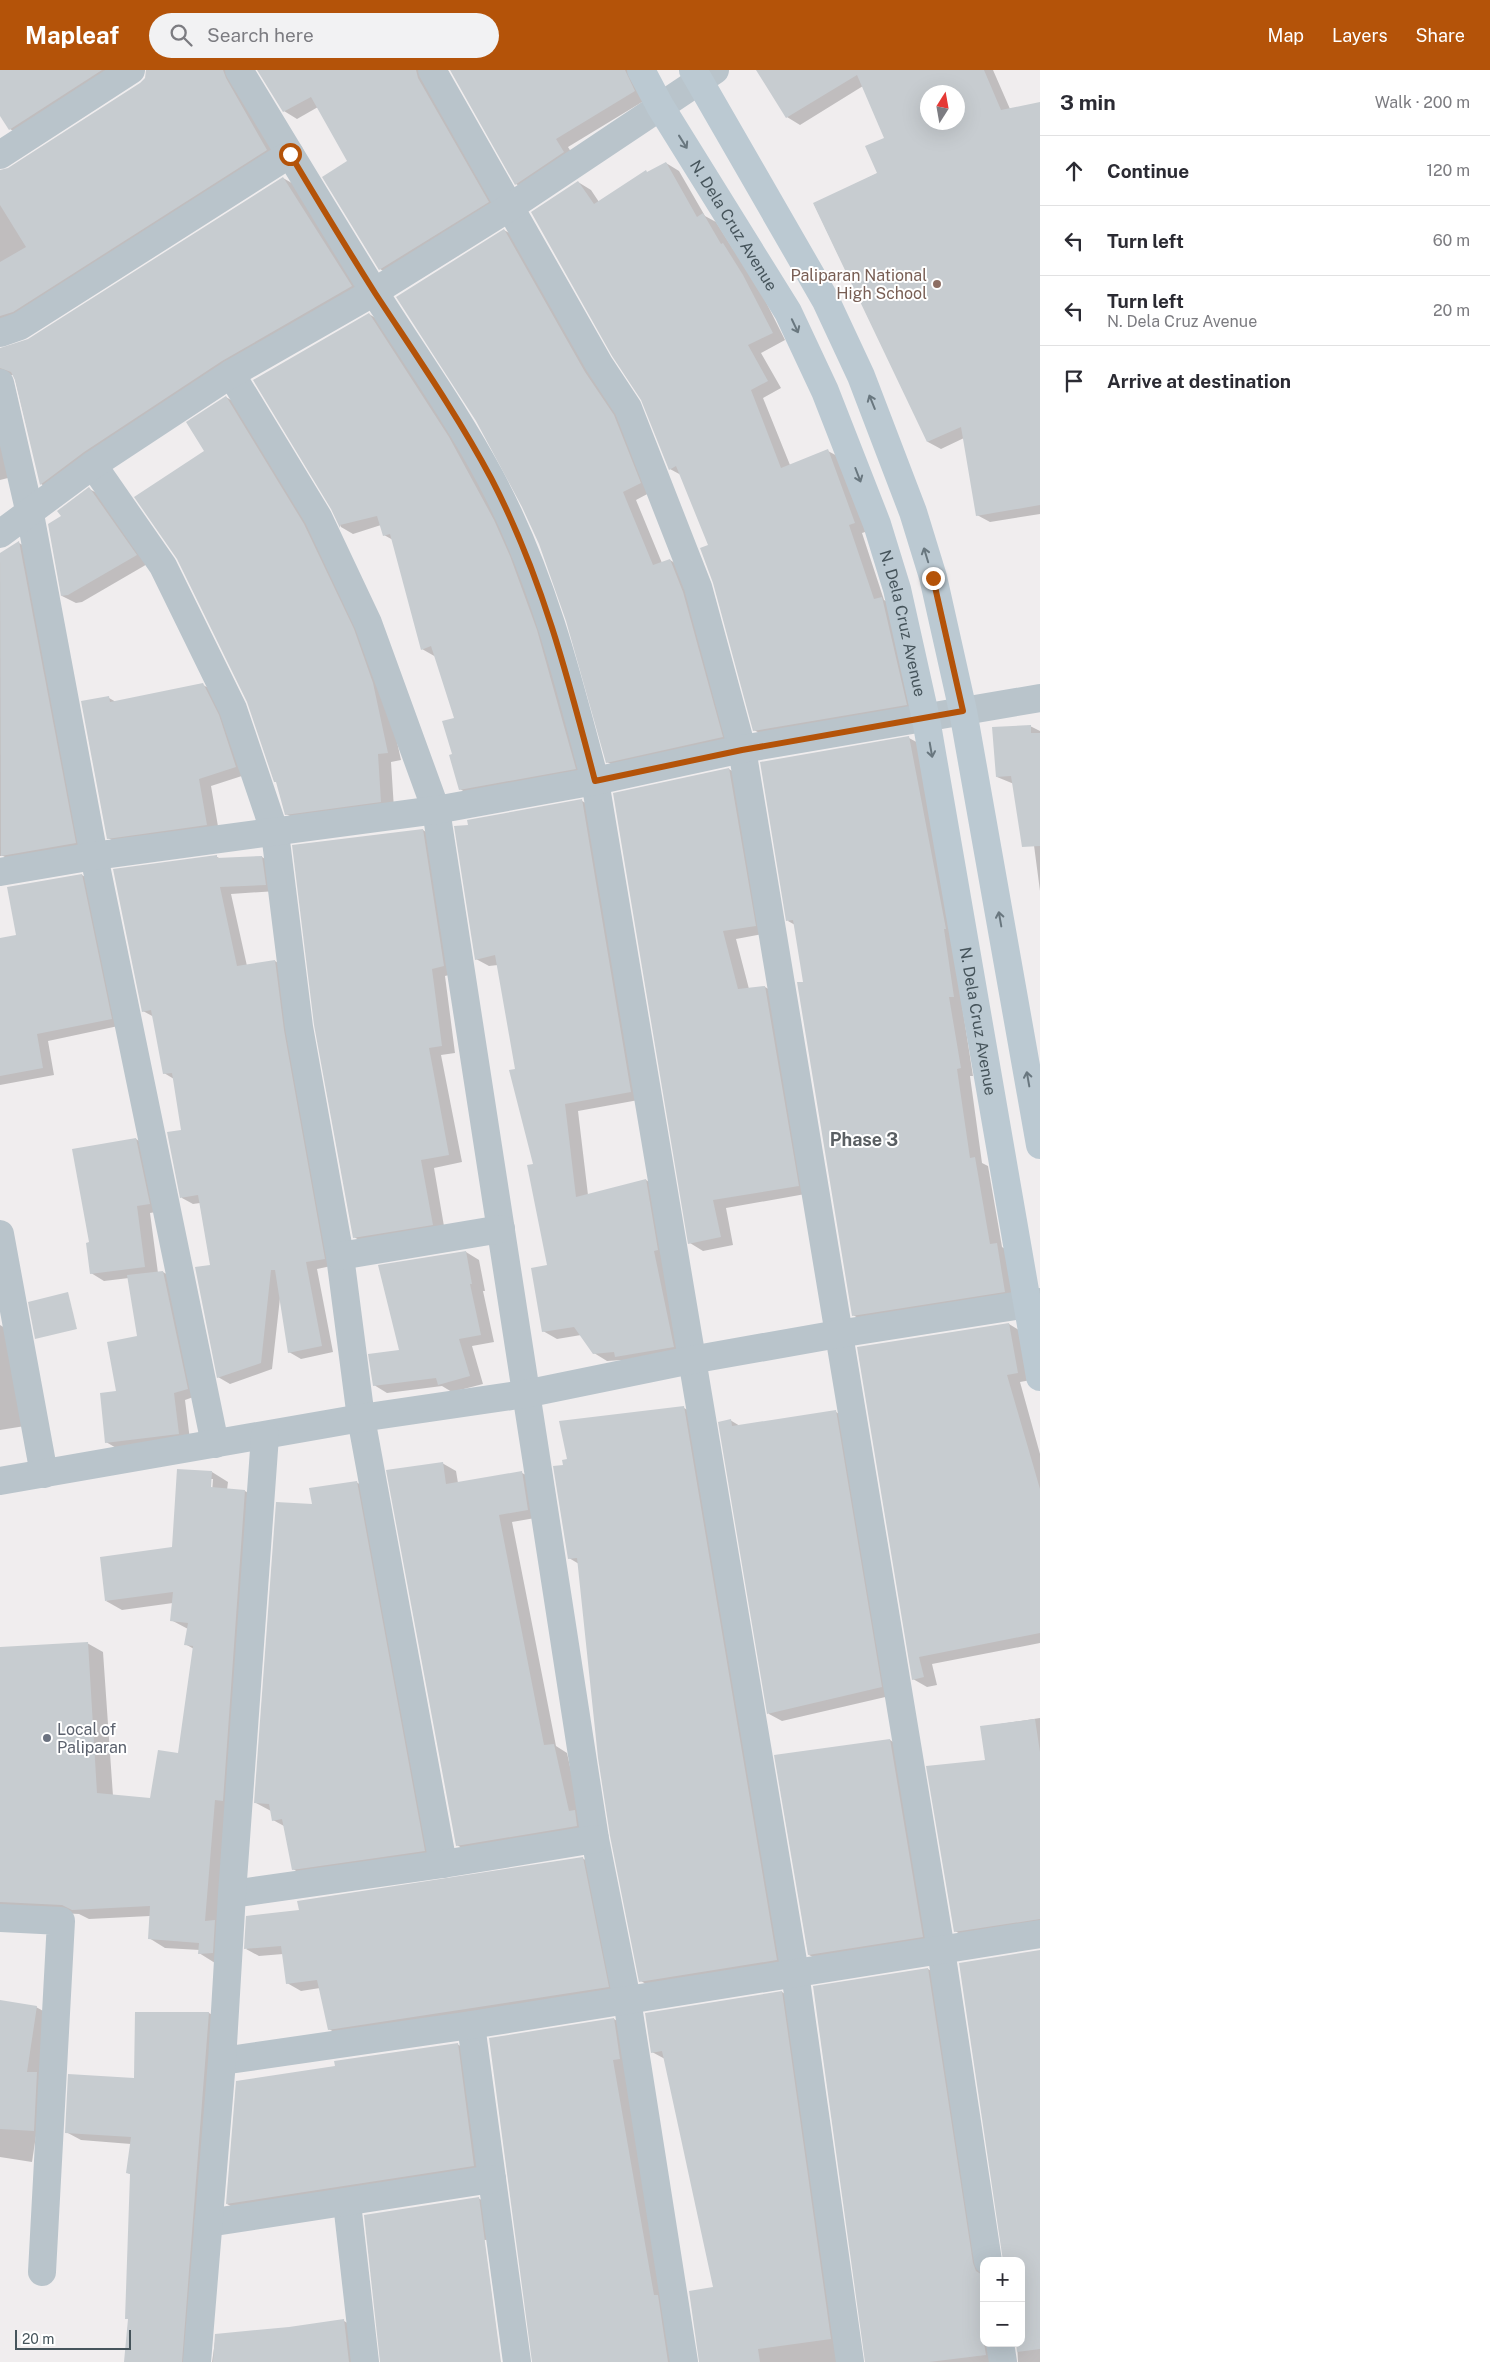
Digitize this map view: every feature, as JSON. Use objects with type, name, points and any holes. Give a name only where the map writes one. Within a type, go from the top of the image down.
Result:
[{"type":"street","points":[[0,155],[131,70]]},
{"type":"street","points":[[239,70],[374,292],[432,379],[491,478],[531,567],[566,667],[595,781],[795,1973],[850,2362]]},
{"type":"street","points":[[432,70],[599,364],[628,408],[698,587],[742,750],[942,1950],[987,2257]]},
{"type":"street","name":"N. Dela Cruz Avenue","points":[[641,70],[660,106],[788,312],[825,390],[880,533],[897,589],[926,718],[1034,1303],[1040,1377]]},
{"type":"street","points":[[0,534],[30,514],[93,465],[231,374],[374,292],[510,207],[660,106],[702,74],[826,301],[861,376],[913,512],[933,578],[963,711],[1040,1145]]},
{"type":"street","points":[[0,333],[20,326],[290,154]]},
{"type":"street","points":[[231,374],[318,517],[368,622],[436,810],[595,1839],[627,2000],[684,2362]]},
{"type":"street","points":[[0,383],[30,514],[94,856],[215,1444]]},
{"type":"street","points":[[93,465],[163,566],[233,709],[275,833],[299,1027],[340,1256],[361,1418],[443,1864]]},
{"type":"street","points":[[0,872],[94,856],[436,810],[595,781],[742,750],[1040,698]]},
{"type":"street","points":[[340,1256],[501,1229]]},
{"type":"street","points":[[0,1234],[44,1474]]},
{"type":"street","points":[[0,1481],[361,1418],[525,1394],[691,1360],[838,1334],[1034,1303]]},
{"type":"street","points":[[197,2362],[222,2061],[265,1436]]},
{"type":"street","points":[[232,1894],[443,1864],[595,1839]]},
{"type":"street","points":[[0,1918],[61,1921],[42,2272]]},
{"type":"street","points":[[222,2061],[471,2025],[1040,1934]]},
{"type":"street","points":[[471,2025],[517,2362]]},
{"type":"street","points":[[208,2223],[492,2178]]},
{"type":"street","points":[[347,2202],[365,2362]]},
{"type":"street","points":[[1001,2347],[1003,2362]]},
{"type":"building","points":[[0,70],[102,70],[9,130],[0,116]]},
{"type":"building","points":[[146,70],[223,70],[267,150],[13,312],[0,316],[0,262],[26,247],[0,205],[0,170],[8,168],[140,83],[145,78]]},
{"type":"building","points":[[257,70],[416,70],[418,78],[489,202],[379,270],[322,177],[347,161],[311,97],[283,112]]},
{"type":"building","points":[[450,70],[625,70],[635,91],[556,139],[564,152],[515,185]]},
{"type":"building","name":"Paliparan National High School","points":[[756,70],[984,70],[1001,110],[1040,102],[1040,505],[976,516],[961,427],[927,442],[813,203],[877,173],[865,146],[884,138],[857,75],[786,118]]},
{"type":"building","points":[[666,162],[697,217],[703,213],[721,244],[723,243],[743,275],[773,333],[748,345],[768,381],[751,390],[781,468],[828,449],[855,523],[849,525],[874,599],[882,597],[907,705],[753,731],[713,583],[700,548],[708,545],[676,466],[669,470],[641,400],[612,356],[531,212],[578,181],[594,204],[646,170],[647,172]]},
{"type":"building","points":[[283,177],[352,286],[222,361],[84,452],[40,485],[15,380],[11,372],[0,368],[0,348],[28,339]]},
{"type":"building","points":[[504,229],[585,372],[614,415],[641,483],[623,492],[653,565],[670,559],[683,592],[723,737],[606,763],[566,621],[539,544],[522,507],[476,421],[396,297]]},
{"type":"building","points":[[369,313],[449,437],[494,520],[510,556],[537,630],[576,769],[459,790],[449,755],[452,754],[442,721],[454,718],[431,646],[421,650],[390,534],[383,536],[377,516],[340,525],[340,528],[331,509],[253,380]]},
{"type":"building","points":[[226,396],[304,524],[354,629],[373,683],[388,753],[378,754],[381,802],[285,815],[276,782],[274,782],[247,702],[177,559],[134,497],[204,451],[186,422]]},
{"type":"building","points":[[89,487],[137,555],[68,595],[61,596],[48,524],[61,516],[57,511]]},
{"type":"building","points":[[19,541],[76,843],[1,856],[0,553]]},
{"type":"building","points":[[203,683],[219,715],[236,767],[199,779],[207,825],[107,839],[81,701],[109,696],[110,702]]},
{"type":"building","points":[[1031,725],[1031,733],[1040,733],[1040,846],[1022,847],[1011,776],[996,777],[992,727]]},
{"type":"building","points":[[909,736],[946,929],[944,929],[954,997],[949,997],[961,1068],[957,1069],[970,1158],[975,1157],[990,1244],[997,1243],[1005,1292],[852,1316],[797,982],[803,982],[793,920],[786,921],[760,762]]},
{"type":"building","points":[[729,768],[756,926],[723,931],[738,989],[765,986],[799,1186],[713,1200],[721,1237],[688,1244],[613,793]]},
{"type":"building","points":[[582,799],[631,1092],[565,1104],[576,1197],[646,1179],[658,1250],[654,1251],[674,1347],[615,1357],[614,1352],[593,1354],[574,1327],[542,1332],[531,1268],[547,1265],[527,1165],[533,1164],[509,1070],[515,1069],[495,955],[475,960],[454,826],[468,825],[467,820]]},
{"type":"building","points":[[423,829],[444,966],[432,969],[442,1046],[429,1048],[449,1155],[421,1160],[433,1225],[353,1238],[314,1025],[292,845]]},
{"type":"building","points":[[217,855],[217,858],[262,856],[266,885],[220,887],[237,966],[275,960],[284,1030],[325,1259],[306,1262],[322,1346],[288,1353],[275,1270],[271,1270],[261,1363],[217,1378],[195,1267],[210,1265],[198,1195],[180,1198],[167,1132],[181,1130],[172,1073],[163,1074],[151,1010],[142,1012],[113,869]]},
{"type":"building","points":[[82,874],[112,1019],[37,1034],[43,1068],[0,1076],[0,938],[16,935],[7,887]]},
{"type":"building","points":[[136,1138],[150,1204],[137,1206],[145,1267],[90,1274],[86,1243],[89,1242],[72,1149]]},
{"type":"building","points":[[466,1251],[472,1284],[470,1284],[481,1335],[459,1339],[470,1376],[438,1385],[436,1378],[373,1386],[368,1354],[399,1350],[378,1265]]},
{"type":"building","points":[[163,1271],[188,1389],[174,1393],[179,1434],[105,1443],[100,1393],[116,1391],[107,1342],[137,1336],[127,1275]]},
{"type":"building","points":[[68,1292],[77,1329],[35,1339],[28,1302]]},
{"type":"building","points":[[1009,1323],[1018,1373],[1007,1375],[1040,1489],[1040,1633],[919,1657],[924,1677],[912,1680],[857,1347]]},
{"type":"building","points":[[684,1406],[777,1960],[639,1982],[610,1836],[598,1758],[577,1558],[568,1559],[553,1466],[563,1465],[562,1460],[567,1459],[559,1421]]},
{"type":"building","points":[[836,1410],[882,1687],[767,1714],[718,1422],[731,1419],[732,1426]]},
{"type":"building","points":[[443,1462],[446,1484],[522,1471],[528,1510],[499,1515],[544,1745],[554,1744],[569,1811],[575,1810],[577,1826],[456,1846],[386,1470]]},
{"type":"building","points":[[177,1469],[212,1471],[211,1487],[245,1490],[223,1801],[215,1800],[205,1921],[215,1920],[213,1953],[198,1954],[199,1943],[148,1939],[150,1906],[72,1910],[62,1905],[0,1902],[0,1647],[88,1642],[97,1793],[150,1798],[158,1750],[178,1753],[193,1646],[184,1645],[188,1623],[170,1621],[173,1592],[105,1601],[100,1557],[172,1547]]},
{"type":"building","points":[[357,1481],[425,1851],[292,1870],[282,1819],[272,1821],[269,1804],[254,1803],[276,1502],[312,1504],[309,1488]]},
{"type":"building","points":[[1035,1719],[1040,1752],[1040,1919],[954,1932],[926,1766],[985,1760],[980,1726]]},
{"type":"building","points":[[890,1739],[923,1937],[808,1955],[774,1755]]},
{"type":"building","points":[[583,1857],[609,1987],[328,2030],[317,1980],[286,1984],[281,1946],[244,1949],[246,1916],[299,1910],[297,1901]]},
{"type":"building","points":[[1040,1950],[1040,2349],[1017,2352],[1016,2347],[1025,2347],[1025,2257],[1002,2257],[959,1963]]},
{"type":"building","points":[[928,1968],[973,2263],[976,2271],[980,2274],[980,2347],[985,2347],[986,2355],[929,2362],[865,2362],[813,1986]]},
{"type":"building","points":[[782,1991],[831,2339],[758,2349],[760,2362],[699,2362],[689,2291],[713,2287],[662,2051],[651,2053],[645,2013]]},
{"type":"building","points":[[0,2000],[37,2006],[27,2072],[37,2072],[34,2131],[0,2129]]},
{"type":"building","points":[[135,2012],[209,2012],[182,2362],[124,2362],[128,2319],[125,2319],[130,2174],[126,2173],[131,2137],[65,2133],[68,2074],[134,2078]]},
{"type":"building","points":[[614,2018],[620,2059],[613,2060],[654,2295],[658,2295],[668,2362],[532,2362],[489,2038]]},
{"type":"building","points":[[458,2043],[474,2166],[226,2204],[236,2081],[335,2066],[334,2061]]},
{"type":"building","points":[[479,2197],[501,2362],[380,2362],[364,2215]]},
{"type":"building","points":[[344,2319],[349,2362],[213,2362],[215,2334],[289,2327]]},
{"type":"place","name":"Paliparan National High School","points":[[937,284]]},
{"type":"place","name":"Local of Paliparan","points":[[47,1738]]},
{"type":"district","name":"Phase 3","points":[[864,1139]]},
{"type":"route","points":[[290,154],[374,292],[432,379],[491,478],[531,567],[566,667],[595,781],[742,750],[963,711],[933,578]]}]
